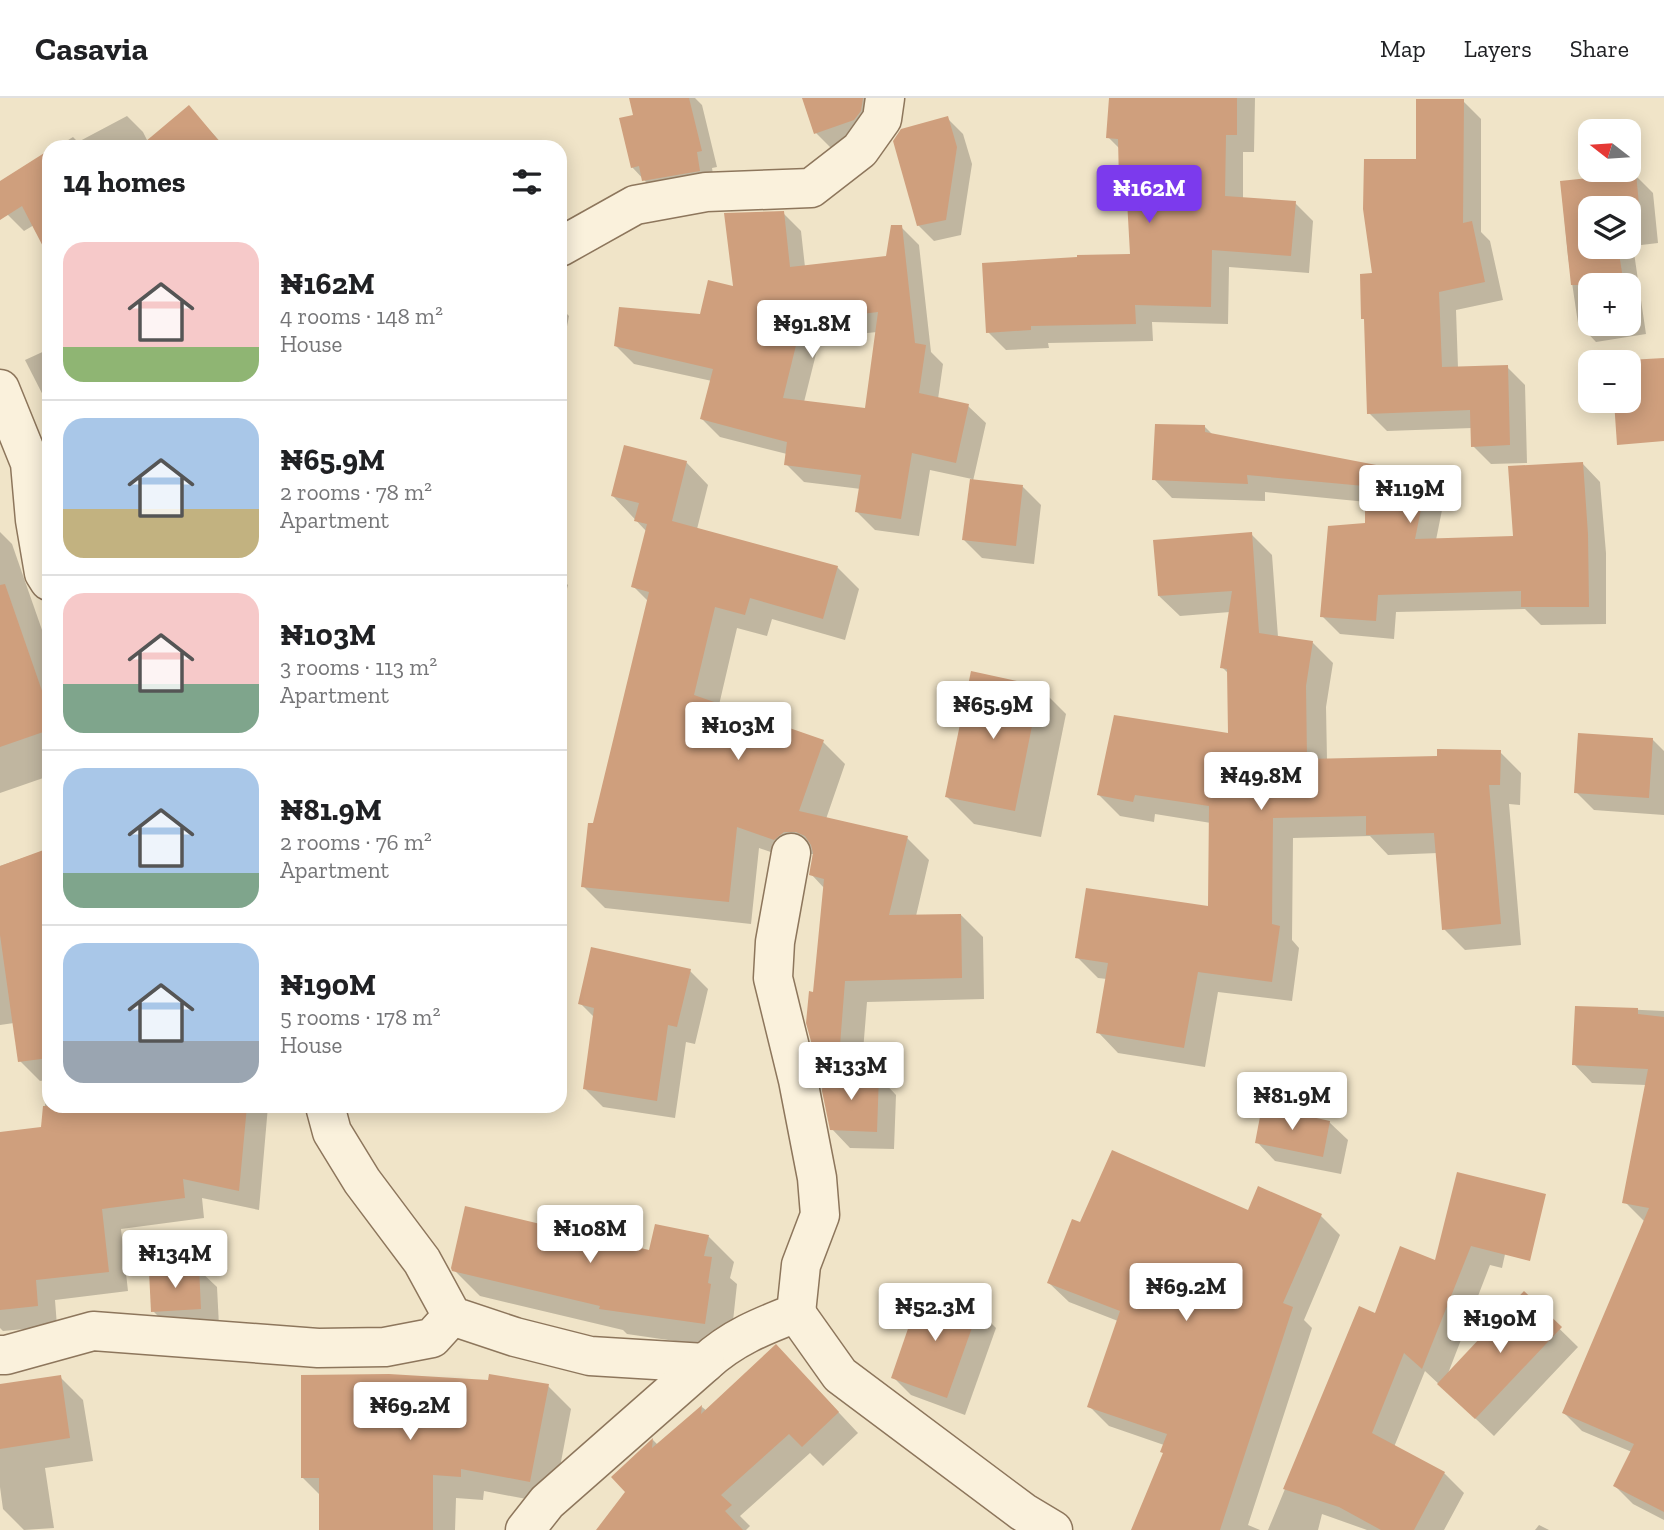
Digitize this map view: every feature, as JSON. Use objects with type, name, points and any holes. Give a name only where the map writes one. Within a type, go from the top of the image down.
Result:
[{"type":"street","points":[[567,243],[635,205],[706,192],[811,188],[860,150],[881,119],[885,98]]},
{"type":"street","points":[[0,389],[30,463],[42,561]]},
{"type":"street","points":[[791,852],[775,942],[774,978],[817,1178],[820,1215],[801,1265],[796,1313],[840,1375],[1023,1512],[1053,1530]]},
{"type":"street","points":[[327,1113],[332,1132],[362,1181],[422,1261],[452,1316],[515,1337],[590,1356],[705,1363]]},
{"type":"street","points":[[525,1530],[547,1502],[724,1345],[796,1313]]},
{"type":"street","points":[[0,1355],[93,1331],[318,1348],[385,1348],[432,1338],[452,1316]]},
{"type":"building","points":[[629,98],[689,98],[702,151],[697,152],[700,171],[642,181],[639,166],[631,168],[619,118],[633,115]]},
{"type":"building","points":[[802,98],[863,98],[861,111],[854,120],[814,134]]},
{"type":"building","points":[[1109,98],[1237,98],[1237,135],[1226,135],[1225,196],[1296,201],[1291,256],[1212,250],[1211,307],[1135,305],[1136,324],[1031,326],[1031,330],[986,333],[982,263],[1077,255],[1130,254],[1126,182],[1119,182],[1118,139],[1106,138]]},
{"type":"building","points":[[1416,99],[1464,99],[1463,223],[1472,221],[1485,282],[1439,292],[1442,367],[1508,365],[1510,445],[1471,447],[1470,410],[1367,414],[1360,274],[1372,273],[1363,209],[1364,159],[1416,159]]},
{"type":"building","points":[[189,105],[218,140],[147,140]]},
{"type":"building","points":[[948,116],[957,147],[946,220],[917,226],[893,141],[901,129]]},
{"type":"building","points":[[42,154],[42,245],[22,206],[0,220],[0,181]]},
{"type":"building","points":[[1578,179],[1578,182],[1637,182],[1638,196],[1578,196],[1578,259],[1620,259],[1622,273],[1578,273],[1578,285],[1571,285],[1560,181]]},
{"type":"building","points":[[784,211],[790,267],[886,256],[891,225],[902,225],[915,343],[926,345],[919,393],[969,404],[956,463],[912,453],[901,519],[855,512],[861,475],[784,465],[787,442],[700,419],[713,369],[614,346],[619,307],[700,314],[708,280],[733,286],[724,213]],"holes":[[[878,312],[865,408],[783,398],[802,321]]]},
{"type":"building","points":[[1664,358],[1664,441],[1617,445],[1615,413],[1641,413],[1641,359]]},
{"type":"building","points":[[1155,424],[1205,425],[1205,432],[1428,475],[1415,539],[1513,536],[1508,466],[1583,462],[1589,607],[1521,607],[1521,591],[1378,595],[1376,621],[1320,617],[1328,526],[1365,523],[1365,482],[1364,486],[1247,475],[1248,484],[1152,480]]},
{"type":"building","points":[[624,445],[687,461],[672,521],[838,566],[823,619],[750,598],[745,615],[715,607],[694,695],[824,740],[799,811],[908,836],[889,915],[961,914],[962,978],[845,981],[839,1058],[815,1056],[806,1023],[809,991],[813,992],[824,879],[809,875],[813,853],[805,836],[796,832],[784,832],[774,840],[737,827],[729,902],[581,887],[588,823],[593,823],[649,592],[631,587],[647,524],[634,521],[639,503],[611,496]]},
{"type":"building","points":[[970,479],[1023,485],[1016,546],[962,540]]},
{"type":"building","points":[[1252,532],[1259,633],[1313,641],[1306,686],[1307,759],[1437,756],[1437,749],[1501,750],[1500,785],[1489,785],[1501,924],[1442,930],[1434,833],[1366,835],[1366,816],[1273,818],[1272,924],[1280,926],[1272,982],[1198,972],[1184,1048],[1096,1033],[1108,963],[1075,958],[1086,888],[1208,906],[1209,806],[1135,795],[1133,802],[1097,795],[1114,715],[1228,733],[1227,669],[1220,668],[1232,591],[1158,596],[1153,540]]},
{"type":"building","points":[[5,584],[42,691],[42,732],[0,747],[0,585]]},
{"type":"building","points":[[971,671],[1040,686],[1015,811],[945,797]]},
{"type":"building","points":[[1578,733],[1653,738],[1649,798],[1574,793]]},
{"type":"building","points":[[42,851],[42,1059],[18,1062],[0,935],[0,866]]},
{"type":"building","points":[[591,947],[691,969],[677,1027],[668,1025],[657,1101],[583,1089],[594,1008],[578,1004]]},
{"type":"building","points":[[1575,1006],[1638,1008],[1638,1014],[1664,1017],[1664,1512],[1613,1486],[1634,1444],[1562,1413],[1649,1208],[1622,1203],[1648,1069],[1572,1065]]},
{"type":"building","points":[[823,1073],[879,1075],[877,1132],[830,1130],[822,1091]]},
{"type":"building","points":[[1262,1106],[1330,1121],[1323,1157],[1255,1143]]},
{"type":"building","points":[[42,1113],[246,1113],[239,1191],[183,1179],[185,1198],[102,1209],[109,1272],[36,1280],[38,1306],[0,1310],[0,1132],[41,1127]]},
{"type":"building","points":[[1112,1150],[1248,1210],[1258,1186],[1322,1214],[1283,1303],[1293,1307],[1220,1530],[1131,1530],[1163,1453],[1160,1452],[1167,1434],[1087,1407],[1120,1311],[1047,1283],[1072,1219],[1080,1222]]},
{"type":"building","points":[[1457,1172],[1546,1194],[1530,1261],[1471,1246],[1422,1369],[1404,1353],[1372,1433],[1445,1472],[1414,1530],[1381,1530],[1339,1507],[1283,1489],[1359,1306],[1375,1313],[1400,1246],[1435,1260]]},
{"type":"building","points":[[465,1206],[649,1250],[655,1224],[709,1235],[704,1256],[712,1257],[708,1283],[711,1284],[705,1324],[599,1309],[600,1306],[452,1271]]},
{"type":"building","points":[[199,1267],[201,1309],[151,1312],[149,1271]]},
{"type":"building","points":[[922,1288],[979,1308],[947,1398],[891,1378]]},
{"type":"building","points":[[1524,1291],[1562,1327],[1475,1419],[1437,1384]]},
{"type":"building","points":[[776,1344],[839,1412],[802,1447],[789,1434],[721,1495],[732,1505],[725,1511],[743,1530],[596,1530],[625,1492],[611,1477],[653,1438],[652,1448],[702,1405],[701,1414]]},
{"type":"building","points":[[389,1374],[488,1380],[489,1374],[549,1384],[530,1482],[461,1469],[461,1477],[433,1475],[433,1530],[319,1530],[319,1478],[301,1478],[301,1375]]},
{"type":"building","points":[[61,1375],[70,1438],[0,1449],[0,1384]]}]
